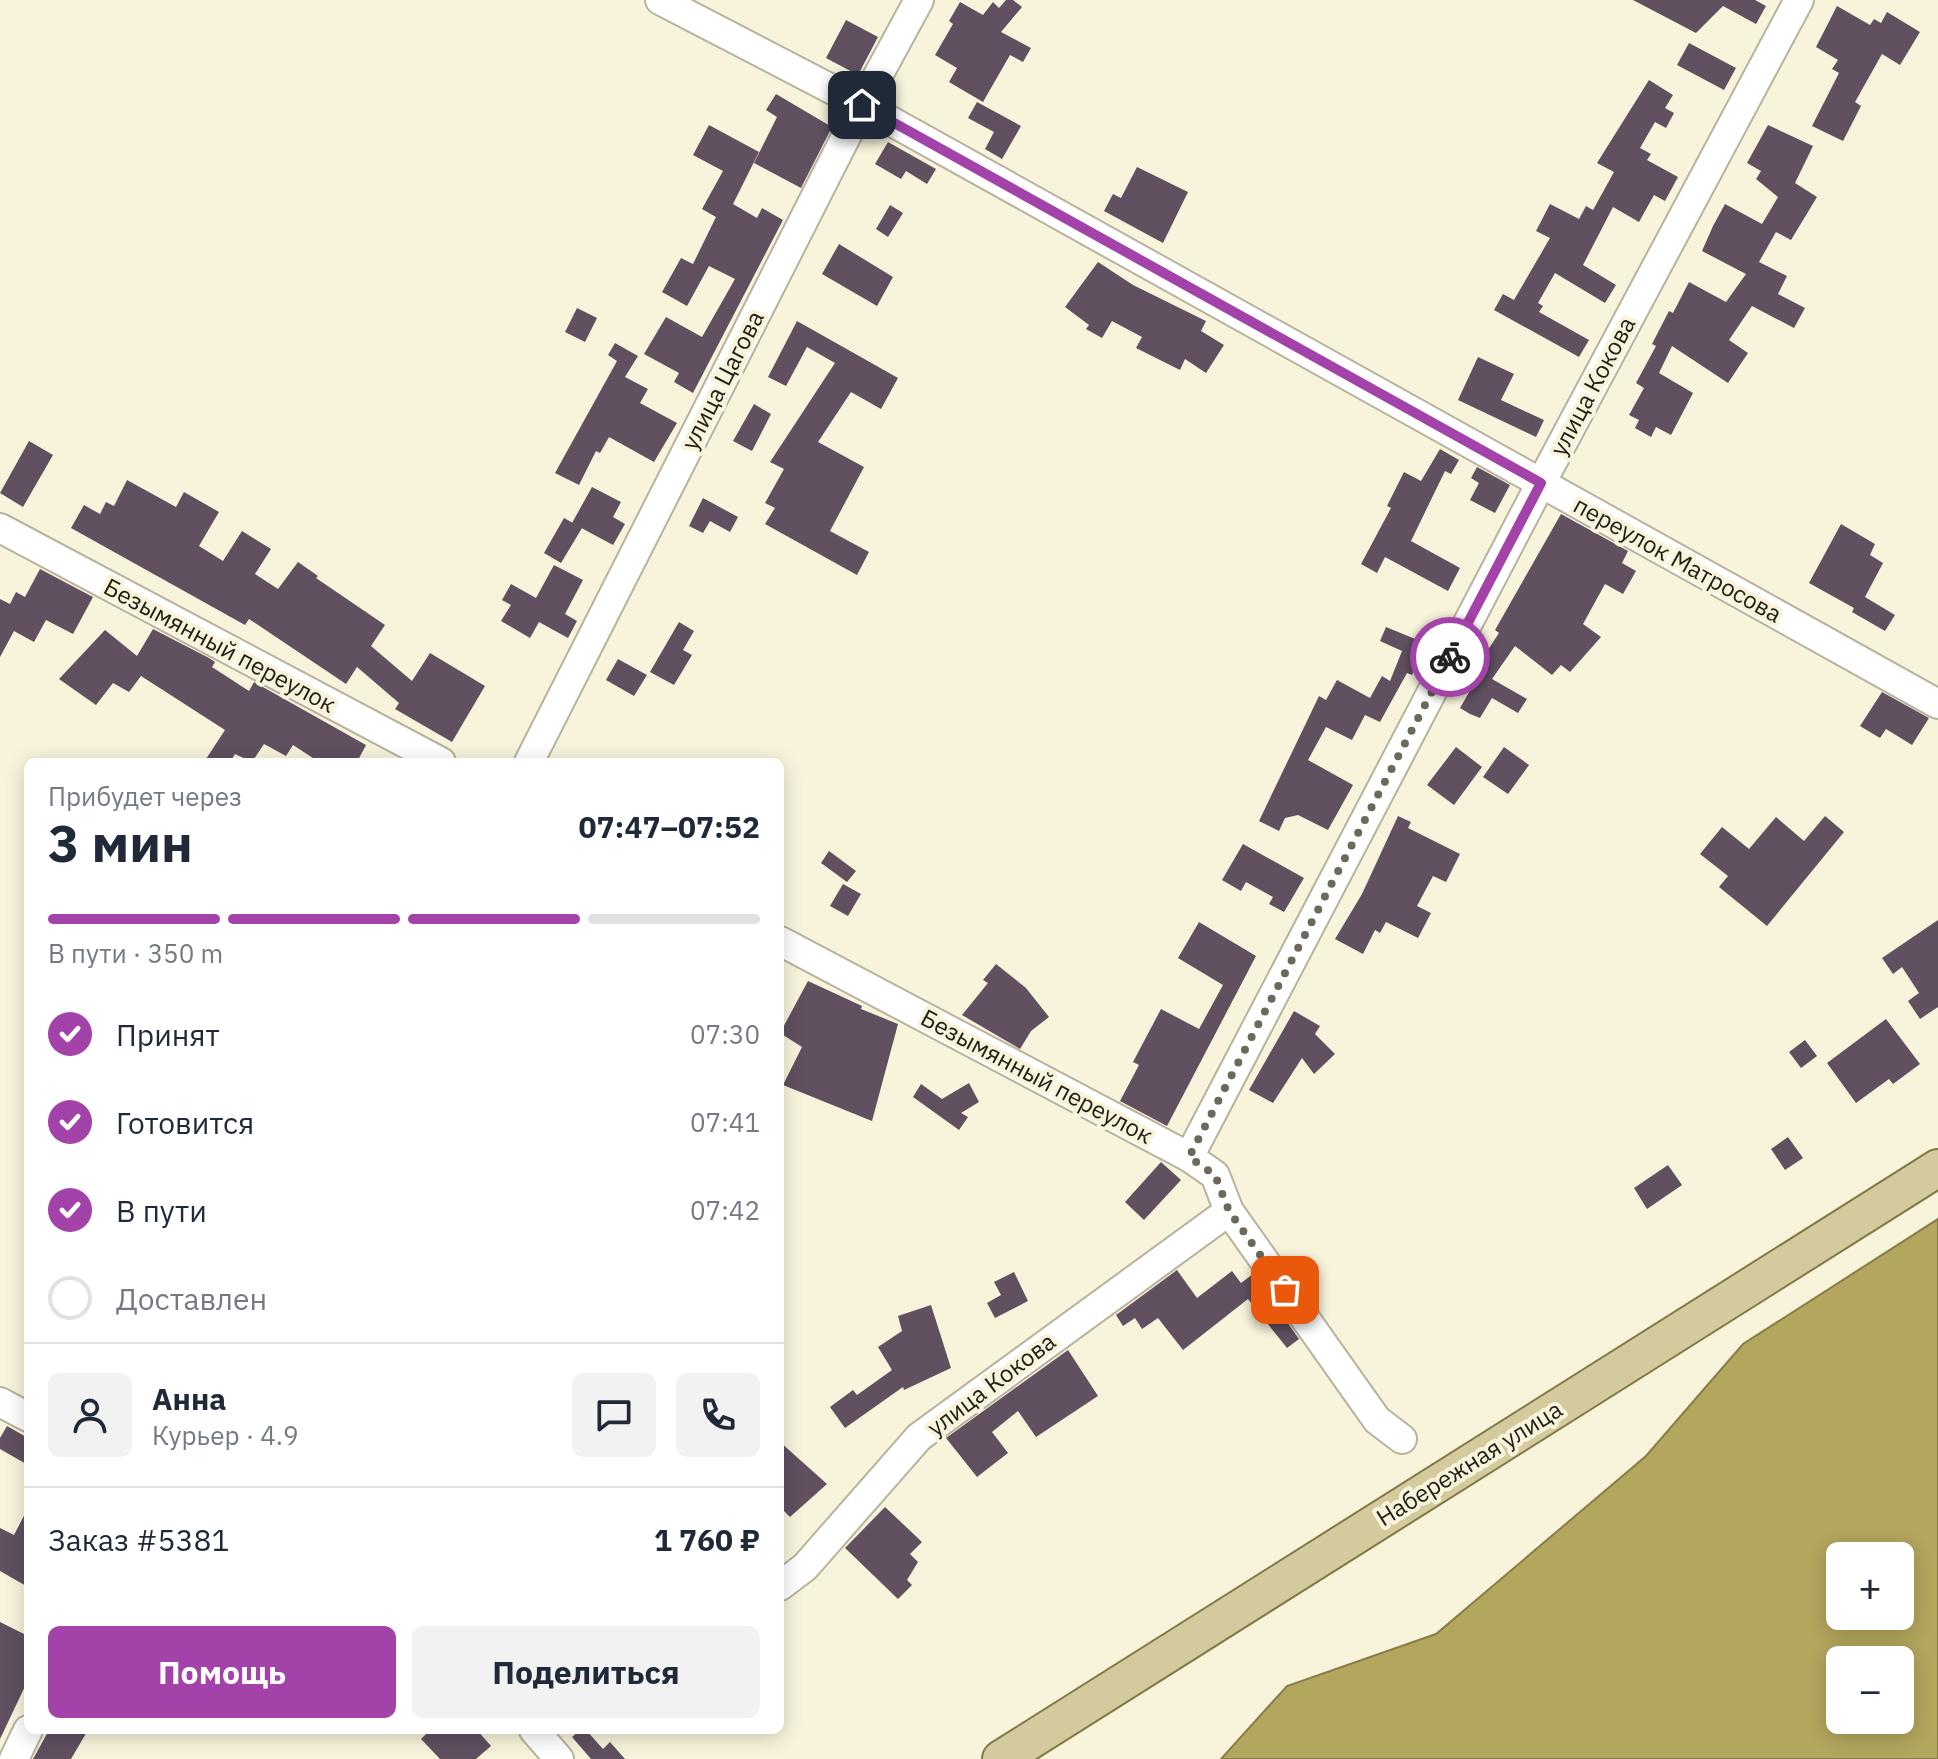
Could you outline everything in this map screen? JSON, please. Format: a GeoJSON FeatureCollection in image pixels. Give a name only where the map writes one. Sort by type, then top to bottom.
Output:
{"type":"FeatureCollection","features":[{"type":"Feature","properties":{"kind":"main road","name":"Набережная улица"},"geometry":{"type":"LineString","coordinates":[[1001,1759],[1938,1168]]}},
{"type":"Feature","properties":{"kind":"street","name":"переулок Матросова"},"geometry":{"type":"LineString","coordinates":[[660,0],[862,105],[1938,704]]}},
{"type":"Feature","properties":{"kind":"street","name":"улица Цагова"},"geometry":{"type":"LineString","coordinates":[[531,758],[862,105],[919,0]]}},
{"type":"Feature","properties":{"kind":"street","name":"улица Кокова"},"geometry":{"type":"LineString","coordinates":[[1189,1157],[1541,483],[1799,0]]}},
{"type":"Feature","properties":{"kind":"street","name":"Безымянный переулок"},"geometry":{"type":"LineString","coordinates":[[0,528],[433,758]]}},
{"type":"Feature","properties":{"kind":"street","name":"Безымянный переулок"},"geometry":{"type":"LineString","coordinates":[[784,943],[1189,1157],[1215,1175],[1229,1211],[1377,1420],[1402,1439]]}},
{"type":"Feature","properties":{"kind":"street","name":"улица Кокова"},"geometry":{"type":"LineString","coordinates":[[784,1583],[805,1567],[919,1437],[1229,1211]]}},
{"type":"Feature","properties":{"kind":"street"},"geometry":{"type":"LineString","coordinates":[[0,1402],[24,1415]]}},
{"type":"Feature","properties":{"kind":"street"},"geometry":{"type":"LineString","coordinates":[[14,1759],[26,1734]]}},
{"type":"Feature","properties":{"kind":"shaded area"},"geometry":{"type":"Polygon","coordinates":[[[1938,1219],[1938,1759],[1221,1759],[1287,1686],[1436,1634],[1646,1456],[1743,1344],[1938,1219]]]}},
{"type":"Feature","properties":{"kind":"building"},"geometry":{"type":"Polygon","coordinates":[[[1006,0],[1013,0],[1022,7],[1001,32],[1031,48],[1023,62],[1010,55],[983,102],[949,82],[957,68],[935,55],[953,24],[949,21],[960,2],[983,15],[993,2],[999,8],[1006,0]]]}},
{"type":"Feature","properties":{"kind":"building"},"geometry":{"type":"Polygon","coordinates":[[[1633,0],[1755,0],[1766,6],[1756,24],[1723,6],[1696,33],[1633,0]]]}},
{"type":"Feature","properties":{"kind":"building"},"geometry":{"type":"Polygon","coordinates":[[[1837,6],[1870,25],[1874,19],[1881,23],[1887,12],[1920,32],[1900,65],[1882,54],[1855,102],[1861,106],[1843,141],[1812,126],[1839,73],[1832,69],[1838,60],[1816,47],[1837,6]]]}},
{"type":"Feature","properties":{"kind":"building"},"geometry":{"type":"Polygon","coordinates":[[[846,20],[878,37],[858,75],[826,58],[846,20]]]}},
{"type":"Feature","properties":{"kind":"building"},"geometry":{"type":"Polygon","coordinates":[[[1689,43],[1736,68],[1724,90],[1677,65],[1689,43]]]}},
{"type":"Feature","properties":{"kind":"building"},"geometry":{"type":"Polygon","coordinates":[[[1649,80],[1673,95],[1665,108],[1674,113],[1666,128],[1655,122],[1640,148],[1651,154],[1647,160],[1678,177],[1665,201],[1654,195],[1639,222],[1613,207],[1583,265],[1616,285],[1605,303],[1555,273],[1538,303],[1543,306],[1539,312],[1589,340],[1579,357],[1494,310],[1503,294],[1514,300],[1550,238],[1536,231],[1550,204],[1579,219],[1586,206],[1593,210],[1614,172],[1597,163],[1649,80]]]}},
{"type":"Feature","properties":{"kind":"building"},"geometry":{"type":"Polygon","coordinates":[[[776,94],[832,127],[801,188],[754,163],[777,117],[766,110],[776,94]]]}},
{"type":"Feature","properties":{"kind":"building"},"geometry":{"type":"Polygon","coordinates":[[[977,102],[1021,126],[1002,159],[985,149],[994,132],[968,118],[977,102]]]}},
{"type":"Feature","properties":{"kind":"building"},"geometry":{"type":"Polygon","coordinates":[[[709,125],[759,152],[733,204],[757,218],[762,208],[783,220],[693,393],[674,382],[679,373],[644,354],[666,317],[702,337],[735,279],[709,266],[687,306],[662,292],[681,258],[693,264],[716,217],[702,209],[723,171],[693,155],[709,125]]]}},
{"type":"Feature","properties":{"kind":"building"},"geometry":{"type":"Polygon","coordinates":[[[1768,125],[1813,146],[1795,183],[1817,197],[1791,240],[1776,232],[1759,262],[1787,276],[1778,294],[1805,308],[1794,328],[1752,306],[1729,340],[1748,353],[1728,383],[1672,346],[1659,373],[1693,393],[1671,435],[1656,427],[1651,437],[1635,428],[1639,420],[1629,415],[1644,388],[1636,383],[1656,346],[1652,344],[1669,311],[1673,313],[1689,282],[1726,302],[1746,274],[1702,251],[1713,226],[1725,204],[1762,224],[1778,197],[1756,179],[1761,171],[1747,163],[1768,125]]]}},
{"type":"Feature","properties":{"kind":"building"},"geometry":{"type":"Polygon","coordinates":[[[888,142],[936,169],[927,184],[906,171],[901,179],[875,164],[888,142]]]}},
{"type":"Feature","properties":{"kind":"building"},"geometry":{"type":"Polygon","coordinates":[[[1137,167],[1188,192],[1163,243],[1104,211],[1113,194],[1121,198],[1137,167]]]}},
{"type":"Feature","properties":{"kind":"building"},"geometry":{"type":"Polygon","coordinates":[[[890,205],[903,213],[888,237],[876,229],[890,205]]]}},
{"type":"Feature","properties":{"kind":"building"},"geometry":{"type":"Polygon","coordinates":[[[839,244],[893,277],[877,306],[822,274],[839,244]]]}},
{"type":"Feature","properties":{"kind":"building"},"geometry":{"type":"Polygon","coordinates":[[[1098,262],[1133,285],[1206,321],[1201,331],[1224,345],[1206,373],[1185,359],[1180,370],[1136,348],[1142,337],[1112,321],[1102,338],[1086,329],[1089,325],[1065,307],[1098,262]]]}},
{"type":"Feature","properties":{"kind":"building"},"geometry":{"type":"Polygon","coordinates":[[[577,308],[597,318],[585,342],[565,332],[577,308]]]}},
{"type":"Feature","properties":{"kind":"building"},"geometry":{"type":"Polygon","coordinates":[[[797,321],[898,378],[881,409],[851,392],[818,442],[864,467],[830,531],[869,552],[857,575],[765,524],[775,508],[765,503],[784,469],[770,462],[835,363],[807,347],[786,386],[768,377],[797,321]]]}},
{"type":"Feature","properties":{"kind":"building"},"geometry":{"type":"Polygon","coordinates":[[[615,343],[638,356],[625,377],[648,389],[640,403],[677,423],[654,462],[609,437],[600,453],[596,451],[579,485],[555,473],[617,361],[608,355],[615,343]]]}},
{"type":"Feature","properties":{"kind":"building"},"geometry":{"type":"Polygon","coordinates":[[[1478,357],[1514,374],[1501,400],[1544,420],[1536,437],[1458,400],[1478,357]]]}},
{"type":"Feature","properties":{"kind":"building"},"geometry":{"type":"Polygon","coordinates":[[[754,404],[771,414],[752,451],[733,441],[754,404]]]}},
{"type":"Feature","properties":{"kind":"building"},"geometry":{"type":"Polygon","coordinates":[[[29,441],[53,455],[23,507],[0,493],[29,441]]]}},
{"type":"Feature","properties":{"kind":"building"},"geometry":{"type":"Polygon","coordinates":[[[1440,449],[1459,460],[1451,474],[1445,471],[1411,541],[1460,568],[1448,591],[1385,557],[1377,573],[1361,564],[1391,508],[1387,506],[1404,472],[1421,481],[1440,449]]]}},
{"type":"Feature","properties":{"kind":"building"},"geometry":{"type":"Polygon","coordinates":[[[1477,467],[1510,485],[1495,513],[1470,500],[1479,483],[1471,478],[1477,467]]]}},
{"type":"Feature","properties":{"kind":"building"},"geometry":{"type":"Polygon","coordinates":[[[127,480],[176,507],[184,492],[219,512],[199,546],[223,561],[242,531],[271,549],[255,574],[278,589],[298,562],[318,576],[316,578],[385,625],[371,646],[412,681],[430,653],[485,686],[452,742],[395,709],[399,703],[357,667],[346,684],[249,619],[245,625],[71,528],[84,505],[100,514],[106,502],[114,506],[127,480]]]}},
{"type":"Feature","properties":{"kind":"building"},"geometry":{"type":"Polygon","coordinates":[[[592,487],[621,502],[613,517],[625,524],[613,545],[572,523],[592,487]]]}},
{"type":"Feature","properties":{"kind":"building"},"geometry":{"type":"Polygon","coordinates":[[[703,498],[738,517],[730,532],[710,521],[703,533],[689,526],[703,498]]]}},
{"type":"Feature","properties":{"kind":"building"},"geometry":{"type":"Polygon","coordinates":[[[1561,514],[1628,551],[1622,563],[1636,571],[1623,594],[1605,584],[1583,624],[1601,637],[1570,672],[1561,665],[1552,675],[1515,646],[1492,679],[1527,699],[1518,713],[1492,698],[1480,718],[1470,714],[1460,708],[1483,668],[1478,665],[1499,633],[1495,630],[1561,514]]]}},
{"type":"Feature","properties":{"kind":"building"},"geometry":{"type":"Polygon","coordinates":[[[564,518],[582,528],[561,563],[544,553],[564,518]]]}},
{"type":"Feature","properties":{"kind":"building"},"geometry":{"type":"Polygon","coordinates":[[[1841,524],[1875,544],[1870,555],[1883,563],[1865,597],[1895,615],[1885,631],[1852,612],[1854,608],[1809,583],[1841,524]]]}},
{"type":"Feature","properties":{"kind":"building"},"geometry":{"type":"Polygon","coordinates":[[[554,565],[583,580],[565,614],[577,621],[568,638],[539,622],[530,638],[501,621],[511,605],[502,600],[511,584],[536,598],[554,565]]]}},
{"type":"Feature","properties":{"kind":"building"},"geometry":{"type":"Polygon","coordinates":[[[40,569],[93,597],[73,634],[46,620],[34,642],[14,631],[0,657],[0,599],[10,604],[16,592],[25,597],[40,569]]]}},
{"type":"Feature","properties":{"kind":"building"},"geometry":{"type":"Polygon","coordinates":[[[679,622],[694,631],[683,650],[692,655],[674,685],[650,672],[679,622]]]}},
{"type":"Feature","properties":{"kind":"building"},"geometry":{"type":"Polygon","coordinates":[[[1386,627],[1425,643],[1412,675],[1407,673],[1380,722],[1365,715],[1352,740],[1326,727],[1308,760],[1353,785],[1328,830],[1298,815],[1285,818],[1279,831],[1259,821],[1319,696],[1326,700],[1337,680],[1370,698],[1382,676],[1390,681],[1402,651],[1380,641],[1386,627]]]}},
{"type":"Feature","properties":{"kind":"building"},"geometry":{"type":"Polygon","coordinates":[[[153,629],[209,658],[215,662],[212,667],[249,691],[254,682],[366,745],[359,758],[313,758],[293,745],[286,756],[264,744],[255,758],[235,754],[232,758],[207,758],[225,730],[141,676],[129,692],[113,683],[96,705],[59,679],[105,630],[137,656],[153,629]]]}},
{"type":"Feature","properties":{"kind":"building"},"geometry":{"type":"Polygon","coordinates":[[[618,659],[647,675],[634,696],[606,680],[618,659]]]}},
{"type":"Feature","properties":{"kind":"building"},"geometry":{"type":"Polygon","coordinates":[[[1882,692],[1929,718],[1912,745],[1886,729],[1880,738],[1860,726],[1882,692]]]}},
{"type":"Feature","properties":{"kind":"building"},"geometry":{"type":"Polygon","coordinates":[[[1456,747],[1482,767],[1454,805],[1427,785],[1456,747]]]}},
{"type":"Feature","properties":{"kind":"building"},"geometry":{"type":"Polygon","coordinates":[[[1504,747],[1529,765],[1508,794],[1483,777],[1504,747]]]}},
{"type":"Feature","properties":{"kind":"building"},"geometry":{"type":"Polygon","coordinates":[[[1398,816],[1411,822],[1408,828],[1460,854],[1446,882],[1433,876],[1417,906],[1431,913],[1418,938],[1386,922],[1380,933],[1375,930],[1363,954],[1335,939],[1362,894],[1398,816]]]}},
{"type":"Feature","properties":{"kind":"building"},"geometry":{"type":"Polygon","coordinates":[[[1825,816],[1844,832],[1767,926],[1719,887],[1728,876],[1700,854],[1722,827],[1749,849],[1776,817],[1804,841],[1825,816]]]}},
{"type":"Feature","properties":{"kind":"building"},"geometry":{"type":"Polygon","coordinates":[[[1243,844],[1304,878],[1284,912],[1269,904],[1273,897],[1246,882],[1241,891],[1222,880],[1243,844]]]}},
{"type":"Feature","properties":{"kind":"building"},"geometry":{"type":"Polygon","coordinates":[[[829,851],[856,871],[847,882],[821,863],[829,851]]]}},
{"type":"Feature","properties":{"kind":"building"},"geometry":{"type":"Polygon","coordinates":[[[843,884],[861,894],[848,916],[830,906],[843,884]]]}},
{"type":"Feature","properties":{"kind":"building"},"geometry":{"type":"Polygon","coordinates":[[[1938,920],[1938,1007],[1920,1019],[1908,1001],[1919,993],[1902,967],[1893,974],[1882,958],[1938,920]]]}},
{"type":"Feature","properties":{"kind":"building"},"geometry":{"type":"Polygon","coordinates":[[[1199,922],[1256,956],[1167,1126],[1120,1101],[1139,1065],[1133,1062],[1161,1009],[1199,1029],[1223,985],[1178,958],[1199,922]]]}},
{"type":"Feature","properties":{"kind":"building"},"geometry":{"type":"Polygon","coordinates":[[[996,964],[1026,988],[1049,1017],[1031,1031],[1020,1049],[962,1015],[988,983],[983,980],[996,964]]]}},
{"type":"Feature","properties":{"kind":"building"},"geometry":{"type":"Polygon","coordinates":[[[808,981],[862,1006],[861,1009],[898,1024],[872,1121],[784,1085],[802,1047],[784,1036],[784,1026],[808,981]]]}},
{"type":"Feature","properties":{"kind":"building"},"geometry":{"type":"Polygon","coordinates":[[[1294,1011],[1320,1026],[1315,1034],[1335,1054],[1314,1074],[1302,1058],[1273,1103],[1249,1090],[1294,1011]]]}},
{"type":"Feature","properties":{"kind":"building"},"geometry":{"type":"Polygon","coordinates":[[[1886,1019],[1920,1064],[1893,1084],[1889,1079],[1856,1103],[1827,1063],[1886,1019]]]}},
{"type":"Feature","properties":{"kind":"building"},"geometry":{"type":"Polygon","coordinates":[[[1805,1040],[1817,1056],[1801,1068],[1789,1052],[1805,1040]]]}},
{"type":"Feature","properties":{"kind":"building"},"geometry":{"type":"Polygon","coordinates":[[[969,1083],[979,1102],[961,1113],[968,1117],[959,1130],[913,1097],[921,1084],[942,1099],[969,1083]]]}},
{"type":"Feature","properties":{"kind":"building"},"geometry":{"type":"Polygon","coordinates":[[[1788,1137],[1803,1158],[1785,1170],[1771,1149],[1788,1137]]]}},
{"type":"Feature","properties":{"kind":"building"},"geometry":{"type":"Polygon","coordinates":[[[1161,1162],[1181,1180],[1144,1220],[1125,1202],[1161,1162]]]}},
{"type":"Feature","properties":{"kind":"building"},"geometry":{"type":"Polygon","coordinates":[[[1668,1165],[1682,1185],[1647,1209],[1634,1188],[1668,1165]]]}},
{"type":"Feature","properties":{"kind":"building"},"geometry":{"type":"Polygon","coordinates":[[[1177,1270],[1197,1298],[1232,1271],[1241,1283],[1253,1274],[1299,1339],[1287,1348],[1248,1299],[1183,1350],[1158,1318],[1142,1329],[1135,1318],[1123,1326],[1116,1315],[1177,1270]]]}},
{"type":"Feature","properties":{"kind":"building"},"geometry":{"type":"Polygon","coordinates":[[[1014,1272],[1028,1301],[995,1318],[987,1303],[1001,1295],[994,1282],[1014,1272]]]}},
{"type":"Feature","properties":{"kind":"building"},"geometry":{"type":"Polygon","coordinates":[[[931,1305],[951,1368],[904,1390],[903,1387],[845,1428],[830,1407],[853,1390],[857,1395],[892,1370],[878,1347],[902,1331],[898,1316],[931,1305]]]}},
{"type":"Feature","properties":{"kind":"building"},"geometry":{"type":"Polygon","coordinates":[[[1068,1350],[1098,1396],[1036,1437],[1018,1411],[992,1432],[1008,1453],[977,1477],[946,1438],[1068,1350]]]}},
{"type":"Feature","properties":{"kind":"building"},"geometry":{"type":"Polygon","coordinates":[[[7,1426],[24,1436],[24,1463],[0,1449],[0,1438],[7,1426]]]}},
{"type":"Feature","properties":{"kind":"building"},"geometry":{"type":"Polygon","coordinates":[[[784,1446],[827,1484],[790,1517],[784,1511],[784,1446]]]}},
{"type":"Feature","properties":{"kind":"building"},"geometry":{"type":"Polygon","coordinates":[[[885,1507],[922,1542],[910,1554],[918,1562],[907,1580],[912,1585],[898,1599],[845,1548],[885,1507]]]}},
{"type":"Feature","properties":{"kind":"building"},"geometry":{"type":"Polygon","coordinates":[[[24,1516],[24,1585],[0,1571],[0,1528],[14,1535],[24,1516]]]}},
{"type":"Feature","properties":{"kind":"building"},"geometry":{"type":"Polygon","coordinates":[[[0,1622],[24,1634],[24,1688],[0,1739],[0,1622]]]}},
{"type":"Feature","properties":{"kind":"building"},"geometry":{"type":"Polygon","coordinates":[[[47,1734],[86,1734],[71,1759],[33,1759],[47,1734]]]}},
{"type":"Feature","properties":{"kind":"building"},"geometry":{"type":"Polygon","coordinates":[[[426,1734],[480,1734],[491,1746],[476,1759],[440,1759],[421,1739],[426,1734]]]}},
{"type":"Feature","properties":{"kind":"building"},"geometry":{"type":"Polygon","coordinates":[[[590,1734],[603,1749],[610,1742],[625,1759],[591,1759],[572,1737],[590,1734]]]}},
{"type":"Feature","properties":{"kind":"way so far"},"geometry":{"type":"LineString","coordinates":[[1285,1290],[1229,1211],[1215,1175],[1189,1157],[1450,657]]}},
{"type":"Feature","properties":{"kind":"route"},"geometry":{"type":"LineString","coordinates":[[862,105],[1541,483],[1450,657]]}}]}
